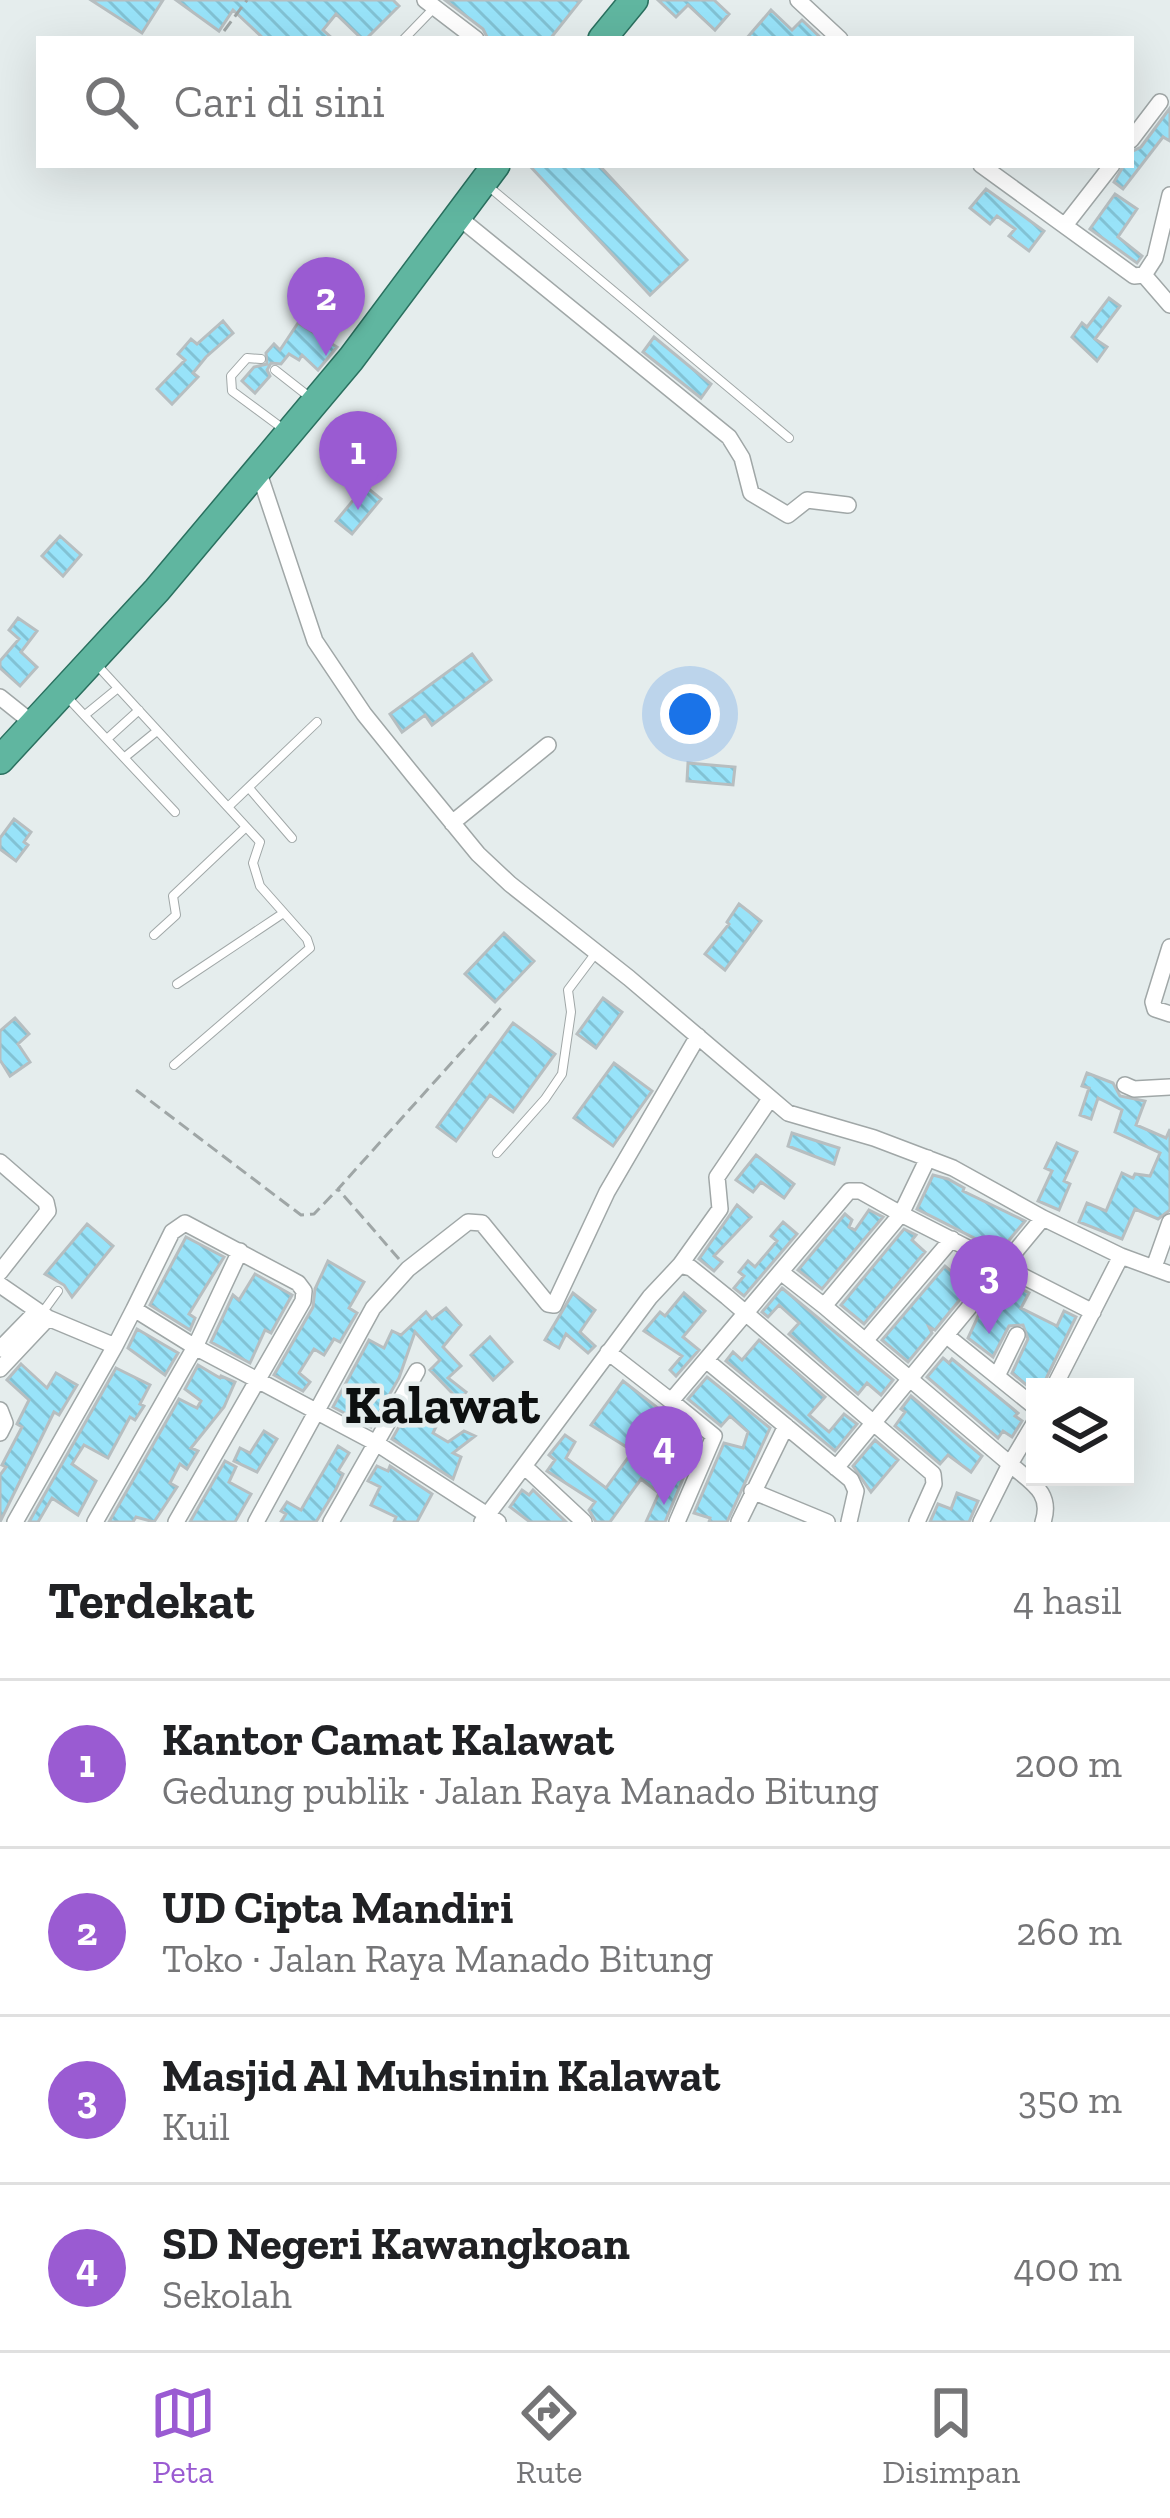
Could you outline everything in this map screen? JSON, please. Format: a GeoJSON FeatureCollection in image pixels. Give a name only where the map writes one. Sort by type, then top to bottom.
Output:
{"type":"FeatureCollection","features":[{"type":"Feature","properties":{"kind":"highway"},"geometry":{"type":"LineString","coordinates":[[604,36],[634,0]]}},
{"type":"Feature","properties":{"kind":"highway"},"geometry":{"type":"LineString","coordinates":[[0,760],[157,590],[289,433],[489,173]]}},
{"type":"Feature","properties":{"kind":"street"},"geometry":{"type":"LineString","coordinates":[[798,0],[837,36]]}},
{"type":"Feature","properties":{"kind":"street"},"geometry":{"type":"LineString","coordinates":[[429,4],[472,36]]}},
{"type":"Feature","properties":{"kind":"street"},"geometry":{"type":"LineString","coordinates":[[1134,136],[1160,102]]}},
{"type":"Feature","properties":{"kind":"street"},"geometry":{"type":"LineString","coordinates":[[992,168],[1127,272],[1144,275],[1170,305]]}},
{"type":"Feature","properties":{"kind":"street"},"geometry":{"type":"LineString","coordinates":[[1066,224],[1110,168]]}},
{"type":"Feature","properties":{"kind":"street"},"geometry":{"type":"LineString","coordinates":[[1144,275],[1155,258],[1170,195]]}},
{"type":"Feature","properties":{"kind":"street"},"geometry":{"type":"LineString","coordinates":[[457,216],[729,437],[742,458],[751,493],[788,514],[807,500],[848,505]]}},
{"type":"Feature","properties":{"kind":"street"},"geometry":{"type":"LineString","coordinates":[[258,470],[315,640],[364,714],[452,823],[510,884],[770,1099],[811,1123],[928,1157],[1120,1256],[1162,1271],[1170,1222]]}},
{"type":"Feature","properties":{"kind":"street"},"geometry":{"type":"LineString","coordinates":[[0,697],[35,725]]}},
{"type":"Feature","properties":{"kind":"street"},"geometry":{"type":"LineString","coordinates":[[452,823],[548,745]]}},
{"type":"Feature","properties":{"kind":"street"},"geometry":{"type":"LineString","coordinates":[[1170,947],[1153,1006],[1170,1014]]}},
{"type":"Feature","properties":{"kind":"street"},"geometry":{"type":"LineString","coordinates":[[256,1522],[374,1308],[409,1269],[468,1222],[476,1221],[488,1230],[548,1304],[554,1305],[608,1192],[698,1036]]}},
{"type":"Feature","properties":{"kind":"street"},"geometry":{"type":"LineString","coordinates":[[1125,1085],[1170,1087]]}},
{"type":"Feature","properties":{"kind":"street"},"geometry":{"type":"LineString","coordinates":[[134,1309],[376,1444],[489,1519],[608,1352],[720,1209],[717,1177],[770,1099]]}},
{"type":"Feature","properties":{"kind":"street"},"geometry":{"type":"LineString","coordinates":[[824,1306],[902,1214],[928,1157]]}},
{"type":"Feature","properties":{"kind":"street"},"geometry":{"type":"LineString","coordinates":[[0,1162],[46,1202],[48,1211],[0,1272]]}},
{"type":"Feature","properties":{"kind":"street"},"geometry":{"type":"LineString","coordinates":[[671,1401],[849,1191],[860,1191],[1093,1312]]}},
{"type":"Feature","properties":{"kind":"street"},"geometry":{"type":"LineString","coordinates":[[836,1468],[1043,1218]]}},
{"type":"Feature","properties":{"kind":"street"},"geometry":{"type":"LineString","coordinates":[[15,1522],[178,1226],[191,1225],[298,1283],[304,1291],[303,1301],[176,1522]]}},
{"type":"Feature","properties":{"kind":"street"},"geometry":{"type":"LineString","coordinates":[[865,1341],[952,1239]]}},
{"type":"Feature","properties":{"kind":"street"},"geometry":{"type":"LineString","coordinates":[[95,1522],[195,1347],[240,1251]]}},
{"type":"Feature","properties":{"kind":"street"},"geometry":{"type":"LineString","coordinates":[[1059,1378],[1120,1256]]}},
{"type":"Feature","properties":{"kind":"street"},"geometry":{"type":"LineString","coordinates":[[680,1265],[691,1268],[748,1315],[933,1474],[934,1484],[917,1522]]}},
{"type":"Feature","properties":{"kind":"street"},"geometry":{"type":"LineString","coordinates":[[782,1273],[1042,1491],[1047,1501],[1043,1522]]}},
{"type":"Feature","properties":{"kind":"street"},"geometry":{"type":"LineString","coordinates":[[0,1286],[42,1314],[115,1346]]}},
{"type":"Feature","properties":{"kind":"street"},"geometry":{"type":"LineString","coordinates":[[4,1355],[42,1314]]}},
{"type":"Feature","properties":{"kind":"street"},"geometry":{"type":"LineString","coordinates":[[997,1376],[1017,1335]]}},
{"type":"Feature","properties":{"kind":"street"},"geometry":{"type":"LineString","coordinates":[[946,1336],[1026,1400]]}},
{"type":"Feature","properties":{"kind":"street"},"geometry":{"type":"LineString","coordinates":[[608,1352],[714,1436],[676,1522]]}},
{"type":"Feature","properties":{"kind":"street"},"geometry":{"type":"LineString","coordinates":[[707,1360],[855,1484],[849,1522]]}},
{"type":"Feature","properties":{"kind":"street"},"geometry":{"type":"LineString","coordinates":[[331,1522],[417,1371]]}},
{"type":"Feature","properties":{"kind":"street"},"geometry":{"type":"LineString","coordinates":[[0,1410],[5,1423],[0,1433]]}},
{"type":"Feature","properties":{"kind":"street"},"geometry":{"type":"LineString","coordinates":[[740,1522],[786,1426]]}},
{"type":"Feature","properties":{"kind":"street"},"geometry":{"type":"LineString","coordinates":[[981,1522],[1026,1437]]}},
{"type":"Feature","properties":{"kind":"street"},"geometry":{"type":"LineString","coordinates":[[524,1466],[584,1522]]}},
{"type":"Feature","properties":{"kind":"street"},"geometry":{"type":"LineString","coordinates":[[752,1491],[827,1522]]}},
{"type":"Feature","properties":{"kind":"lane"},"geometry":{"type":"LineString","coordinates":[[406,36],[429,4]]}},
{"type":"Feature","properties":{"kind":"lane"},"geometry":{"type":"LineString","coordinates":[[489,173],[789,438]]}},
{"type":"Feature","properties":{"kind":"lane"},"geometry":{"type":"LineString","coordinates":[[261,359],[247,358],[231,376],[232,391],[289,433]]}},
{"type":"Feature","properties":{"kind":"lane"},"geometry":{"type":"LineString","coordinates":[[275,370],[315,401]]}},
{"type":"Feature","properties":{"kind":"lane"},"geometry":{"type":"LineString","coordinates":[[92,659],[260,842],[253,863],[255,875],[307,940],[308,951],[174,1065]]}},
{"type":"Feature","properties":{"kind":"lane"},"geometry":{"type":"LineString","coordinates":[[85,716],[118,688]]}},
{"type":"Feature","properties":{"kind":"lane"},"geometry":{"type":"LineString","coordinates":[[63,693],[175,812]]}},
{"type":"Feature","properties":{"kind":"lane"},"geometry":{"type":"LineString","coordinates":[[107,739],[139,710]]}},
{"type":"Feature","properties":{"kind":"lane"},"geometry":{"type":"LineString","coordinates":[[227,807],[316,722]]}},
{"type":"Feature","properties":{"kind":"lane"},"geometry":{"type":"LineString","coordinates":[[125,757],[157,730]]}},
{"type":"Feature","properties":{"kind":"lane"},"geometry":{"type":"LineString","coordinates":[[249,788],[292,838]]}},
{"type":"Feature","properties":{"kind":"lane"},"geometry":{"type":"LineString","coordinates":[[154,935],[176,915],[173,896],[246,827]]}},
{"type":"Feature","properties":{"kind":"lane"},"geometry":{"type":"LineString","coordinates":[[177,984],[283,914]]}},
{"type":"Feature","properties":{"kind":"lane"},"geometry":{"type":"LineString","coordinates":[[497,1153],[562,1074],[571,1012],[568,990],[596,953]]}},
{"type":"Feature","properties":{"kind":"lane"},"geometry":{"type":"LineString","coordinates":[[42,1314],[58,1291]]}},
{"type":"Feature","properties":{"kind":"path"},"geometry":{"type":"LineString","coordinates":[[224,31],[248,0]]}},
{"type":"Feature","properties":{"kind":"path"},"geometry":{"type":"LineString","coordinates":[[136,1090],[301,1215],[314,1214],[501,1008]]}},
{"type":"Feature","properties":{"kind":"path"},"geometry":{"type":"LineString","coordinates":[[338,1189],[409,1269]]}},
{"type":"Feature","properties":{"kind":"building"},"geometry":{"type":"Polygon","coordinates":[[[91,0],[163,0],[142,33],[91,0]]]}},
{"type":"Feature","properties":{"kind":"building"},"geometry":{"type":"Polygon","coordinates":[[[176,0],[393,0],[399,6],[369,36],[359,36],[336,14],[323,30],[330,36],[261,36],[233,10],[219,31],[176,0]]]}},
{"type":"Feature","properties":{"kind":"building"},"geometry":{"type":"Polygon","coordinates":[[[445,0],[581,0],[552,36],[486,36],[445,0]]]}},
{"type":"Feature","properties":{"kind":"building"},"geometry":{"type":"Polygon","coordinates":[[[658,0],[714,0],[729,14],[715,30],[688,5],[676,17],[658,0]]]}},
{"type":"Feature","properties":{"kind":"building"},"geometry":{"type":"Polygon","coordinates":[[[771,10],[792,30],[802,20],[819,36],[749,36],[771,10]]]}},
{"type":"Feature","properties":{"kind":"building"},"geometry":{"type":"Polygon","coordinates":[[[1170,108],[1170,141],[1163,137],[1123,189],[1114,182],[1122,168],[1134,168],[1134,150],[1170,108]]]}},
{"type":"Feature","properties":{"kind":"building"},"geometry":{"type":"Polygon","coordinates":[[[532,168],[602,168],[687,260],[650,295],[532,168]]]}},
{"type":"Feature","properties":{"kind":"building"},"geometry":{"type":"Polygon","coordinates":[[[986,189],[1044,231],[1029,251],[1009,236],[1015,229],[997,216],[990,224],[970,208],[986,189]]]}},
{"type":"Feature","properties":{"kind":"building"},"geometry":{"type":"Polygon","coordinates":[[[1115,194],[1137,209],[1118,237],[1142,256],[1137,263],[1090,229],[1115,194]]]}},
{"type":"Feature","properties":{"kind":"building"},"geometry":{"type":"Polygon","coordinates":[[[1109,298],[1120,306],[1095,339],[1107,347],[1097,361],[1072,337],[1082,323],[1087,327],[1109,298]]]}},
{"type":"Feature","properties":{"kind":"building"},"geometry":{"type":"Polygon","coordinates":[[[223,321],[233,333],[206,357],[193,373],[198,377],[172,404],[157,389],[185,360],[178,354],[191,339],[197,344],[223,321]]]}},
{"type":"Feature","properties":{"kind":"building"},"geometry":{"type":"Polygon","coordinates":[[[298,323],[337,347],[318,370],[302,355],[299,360],[289,354],[281,364],[271,363],[270,376],[255,393],[242,381],[254,367],[267,364],[266,353],[274,344],[280,350],[298,323]]]}},
{"type":"Feature","properties":{"kind":"building"},"geometry":{"type":"Polygon","coordinates":[[[654,337],[711,384],[701,398],[643,352],[654,337]]]}},
{"type":"Feature","properties":{"kind":"building"},"geometry":{"type":"Polygon","coordinates":[[[365,486],[381,499],[352,534],[336,521],[365,486]]]}},
{"type":"Feature","properties":{"kind":"building"},"geometry":{"type":"Polygon","coordinates":[[[60,536],[81,555],[63,576],[42,556],[60,536]]]}},
{"type":"Feature","properties":{"kind":"building"},"geometry":{"type":"Polygon","coordinates":[[[18,618],[37,631],[21,652],[37,667],[20,686],[0,668],[0,661],[19,639],[9,630],[18,618]]]}},
{"type":"Feature","properties":{"kind":"building"},"geometry":{"type":"Polygon","coordinates":[[[472,654],[491,680],[432,725],[425,715],[402,732],[390,714],[472,654]]]}},
{"type":"Feature","properties":{"kind":"building"},"geometry":{"type":"Polygon","coordinates":[[[688,763],[735,767],[733,785],[687,781],[688,763]]]}},
{"type":"Feature","properties":{"kind":"building"},"geometry":{"type":"Polygon","coordinates":[[[14,819],[31,832],[16,861],[0,849],[0,838],[14,819]]]}},
{"type":"Feature","properties":{"kind":"building"},"geometry":{"type":"Polygon","coordinates":[[[739,904],[761,921],[725,970],[705,954],[739,904]]]}},
{"type":"Feature","properties":{"kind":"building"},"geometry":{"type":"Polygon","coordinates":[[[504,933],[534,961],[495,1002],[465,974],[504,933]]]}},
{"type":"Feature","properties":{"kind":"building"},"geometry":{"type":"Polygon","coordinates":[[[603,998],[622,1012],[596,1048],[577,1034],[603,998]]]}},
{"type":"Feature","properties":{"kind":"building"},"geometry":{"type":"Polygon","coordinates":[[[15,1018],[29,1034],[18,1044],[30,1062],[10,1076],[0,1060],[0,1031],[15,1018]]]}},
{"type":"Feature","properties":{"kind":"building"},"geometry":{"type":"Polygon","coordinates":[[[513,1023],[555,1054],[513,1112],[490,1095],[456,1141],[437,1127],[513,1023]]]}},
{"type":"Feature","properties":{"kind":"building"},"geometry":{"type":"Polygon","coordinates":[[[614,1063],[652,1091],[613,1146],[574,1118],[614,1063]]]}},
{"type":"Feature","properties":{"kind":"building"},"geometry":{"type":"Polygon","coordinates":[[[1087,1073],[1113,1083],[1120,1096],[1145,1101],[1136,1125],[1166,1138],[1170,1129],[1170,1210],[1158,1219],[1135,1209],[1122,1239],[1079,1222],[1087,1203],[1106,1211],[1122,1173],[1133,1178],[1135,1174],[1150,1176],[1160,1153],[1115,1132],[1122,1110],[1098,1098],[1091,1119],[1080,1115],[1089,1088],[1082,1086],[1087,1073]]]}},
{"type":"Feature","properties":{"kind":"building"},"geometry":{"type":"Polygon","coordinates":[[[792,1133],[839,1148],[834,1164],[788,1146],[792,1133]]]}},
{"type":"Feature","properties":{"kind":"building"},"geometry":{"type":"Polygon","coordinates":[[[1057,1143],[1077,1152],[1064,1181],[1070,1184],[1059,1210],[1038,1201],[1052,1171],[1045,1168],[1057,1143]]]}},
{"type":"Feature","properties":{"kind":"building"},"geometry":{"type":"Polygon","coordinates":[[[756,1155],[794,1184],[784,1198],[761,1182],[753,1192],[736,1180],[756,1155]]]}},
{"type":"Feature","properties":{"kind":"building"},"geometry":{"type":"Polygon","coordinates":[[[933,1175],[1025,1221],[1000,1251],[917,1209],[933,1175]]]}},
{"type":"Feature","properties":{"kind":"building"},"geometry":{"type":"Polygon","coordinates":[[[737,1205],[751,1217],[714,1256],[722,1262],[714,1271],[699,1259],[737,1205]]]}},
{"type":"Feature","properties":{"kind":"building"},"geometry":{"type":"Polygon","coordinates":[[[869,1210],[883,1217],[822,1289],[798,1270],[845,1214],[855,1230],[869,1210]]]}},
{"type":"Feature","properties":{"kind":"building"},"geometry":{"type":"Polygon","coordinates":[[[783,1222],[797,1234],[744,1296],[734,1288],[744,1276],[739,1272],[748,1261],[755,1267],[777,1241],[771,1236],[783,1222]]]}},
{"type":"Feature","properties":{"kind":"building"},"geometry":{"type":"Polygon","coordinates":[[[87,1224],[113,1246],[72,1297],[64,1285],[45,1274],[87,1224]]]}},
{"type":"Feature","properties":{"kind":"building"},"geometry":{"type":"Polygon","coordinates":[[[904,1229],[916,1235],[912,1240],[925,1252],[864,1324],[841,1305],[904,1229]]]}},
{"type":"Feature","properties":{"kind":"building"},"geometry":{"type":"Polygon","coordinates":[[[186,1237],[224,1257],[189,1314],[195,1318],[190,1330],[150,1305],[186,1237]]]}},
{"type":"Feature","properties":{"kind":"building"},"geometry":{"type":"Polygon","coordinates":[[[328,1261],[364,1282],[349,1308],[357,1313],[340,1342],[334,1339],[324,1355],[314,1349],[299,1373],[310,1382],[303,1391],[274,1375],[313,1307],[315,1289],[328,1261]]]}},
{"type":"Feature","properties":{"kind":"building"},"geometry":{"type":"Polygon","coordinates":[[[969,1262],[984,1270],[935,1330],[929,1327],[932,1333],[908,1362],[882,1340],[945,1266],[958,1277],[969,1262]]]}},
{"type":"Feature","properties":{"kind":"building"},"geometry":{"type":"Polygon","coordinates":[[[255,1274],[292,1295],[271,1333],[265,1330],[250,1363],[211,1342],[233,1295],[239,1300],[255,1274]]]}},
{"type":"Feature","properties":{"kind":"building"},"geometry":{"type":"Polygon","coordinates":[[[1006,1281],[1029,1293],[1021,1308],[1057,1326],[1064,1311],[1076,1317],[1046,1378],[1026,1378],[1026,1385],[1012,1373],[1028,1339],[1023,1325],[1009,1326],[993,1357],[968,1338],[979,1314],[1006,1281]]]}},
{"type":"Feature","properties":{"kind":"building"},"geometry":{"type":"Polygon","coordinates":[[[782,1288],[893,1380],[881,1395],[867,1383],[858,1394],[789,1334],[799,1323],[779,1305],[768,1317],[762,1312],[782,1288]]]}},
{"type":"Feature","properties":{"kind":"building"},"geometry":{"type":"Polygon","coordinates":[[[573,1293],[595,1310],[580,1332],[595,1346],[588,1353],[566,1334],[559,1348],[545,1340],[573,1293]]]}},
{"type":"Feature","properties":{"kind":"building"},"geometry":{"type":"Polygon","coordinates":[[[684,1293],[705,1311],[683,1337],[699,1350],[676,1376],[670,1370],[682,1356],[644,1331],[684,1293]]]}},
{"type":"Feature","properties":{"kind":"building"},"geometry":{"type":"Polygon","coordinates":[[[446,1308],[461,1325],[443,1347],[461,1366],[448,1378],[466,1392],[455,1407],[448,1400],[453,1394],[430,1370],[440,1360],[415,1332],[399,1378],[371,1427],[333,1407],[369,1340],[384,1348],[392,1331],[401,1335],[426,1312],[432,1319],[446,1308]]]}},
{"type":"Feature","properties":{"kind":"building"},"geometry":{"type":"Polygon","coordinates":[[[137,1329],[178,1353],[165,1375],[128,1348],[137,1329]]]}},
{"type":"Feature","properties":{"kind":"building"},"geometry":{"type":"Polygon","coordinates":[[[490,1337],[512,1362],[493,1380],[471,1355],[490,1337]]]}},
{"type":"Feature","properties":{"kind":"building"},"geometry":{"type":"Polygon","coordinates":[[[759,1340],[825,1397],[809,1415],[829,1432],[844,1414],[857,1424],[835,1451],[726,1361],[733,1352],[742,1360],[759,1340]]]}},
{"type":"Feature","properties":{"kind":"building"},"geometry":{"type":"Polygon","coordinates":[[[943,1358],[949,1363],[952,1359],[1018,1413],[1015,1416],[1022,1421],[1012,1437],[1003,1431],[998,1438],[927,1377],[943,1358]]]}},
{"type":"Feature","properties":{"kind":"building"},"geometry":{"type":"Polygon","coordinates":[[[21,1364],[47,1388],[56,1373],[77,1385],[59,1415],[54,1412],[0,1522],[0,1475],[6,1467],[2,1465],[22,1427],[17,1424],[29,1400],[7,1380],[21,1364]]]}},
{"type":"Feature","properties":{"kind":"building"},"geometry":{"type":"Polygon","coordinates":[[[198,1365],[235,1382],[224,1407],[191,1448],[198,1451],[187,1469],[180,1464],[170,1483],[177,1487],[154,1522],[136,1517],[133,1522],[109,1522],[179,1399],[197,1408],[201,1401],[185,1389],[198,1365]]]}},
{"type":"Feature","properties":{"kind":"building"},"geometry":{"type":"Polygon","coordinates":[[[116,1368],[150,1385],[140,1404],[144,1406],[135,1420],[130,1417],[108,1458],[84,1445],[72,1464],[96,1481],[78,1515],[52,1498],[38,1522],[29,1522],[116,1368]]]}},
{"type":"Feature","properties":{"kind":"building"},"geometry":{"type":"Polygon","coordinates":[[[707,1377],[770,1428],[727,1522],[709,1522],[710,1518],[694,1513],[724,1443],[743,1448],[748,1432],[730,1416],[721,1426],[688,1399],[707,1377]]]}},
{"type":"Feature","properties":{"kind":"building"},"geometry":{"type":"Polygon","coordinates":[[[623,1381],[699,1440],[665,1522],[646,1522],[659,1493],[641,1479],[610,1522],[596,1522],[589,1510],[595,1502],[547,1471],[555,1460],[549,1455],[565,1435],[575,1442],[566,1458],[606,1488],[633,1451],[591,1425],[623,1381]]]}},
{"type":"Feature","properties":{"kind":"building"},"geometry":{"type":"Polygon","coordinates":[[[911,1396],[982,1456],[971,1472],[948,1455],[940,1464],[895,1426],[911,1396]]]}},
{"type":"Feature","properties":{"kind":"building"},"geometry":{"type":"Polygon","coordinates":[[[413,1402],[440,1418],[433,1433],[448,1442],[464,1431],[475,1436],[453,1453],[461,1457],[453,1479],[392,1439],[413,1402]]]}},
{"type":"Feature","properties":{"kind":"building"},"geometry":{"type":"Polygon","coordinates":[[[264,1431],[277,1439],[257,1472],[234,1461],[240,1448],[250,1453],[264,1431]]]}},
{"type":"Feature","properties":{"kind":"building"},"geometry":{"type":"Polygon","coordinates":[[[875,1440],[898,1460],[871,1492],[853,1466],[875,1440]]]}},
{"type":"Feature","properties":{"kind":"building"},"geometry":{"type":"Polygon","coordinates":[[[338,1446],[349,1453],[338,1471],[343,1474],[316,1522],[281,1522],[287,1502],[301,1510],[338,1446]]]}},
{"type":"Feature","properties":{"kind":"building"},"geometry":{"type":"Polygon","coordinates":[[[225,1461],[236,1467],[229,1482],[251,1494],[235,1522],[190,1522],[225,1461]]]}},
{"type":"Feature","properties":{"kind":"building"},"geometry":{"type":"Polygon","coordinates":[[[377,1466],[388,1471],[390,1466],[432,1494],[417,1522],[394,1522],[396,1517],[371,1505],[380,1487],[368,1481],[377,1466]]]}},
{"type":"Feature","properties":{"kind":"building"},"geometry":{"type":"Polygon","coordinates":[[[522,1490],[529,1495],[533,1490],[566,1522],[530,1522],[510,1507],[522,1490]]]}},
{"type":"Feature","properties":{"kind":"building"},"geometry":{"type":"Polygon","coordinates":[[[957,1493],[978,1501],[969,1522],[930,1522],[938,1504],[951,1509],[957,1493]]]}},
{"type":"Feature","properties":{"kind":"place","name":"UD Cipta Mandiri"},"geometry":{"type":"Point","coordinates":[326,356]}},
{"type":"Feature","properties":{"kind":"place","name":"Kantor Camat Kalawat"},"geometry":{"type":"Point","coordinates":[358,510]}},
{"type":"Feature","properties":{"kind":"place","name":"Masjid Al Muhsinin Kalawat"},"geometry":{"type":"Point","coordinates":[989,1334]}},
{"type":"Feature","properties":{"kind":"place","name":"SD Negeri Kawangkoan"},"geometry":{"type":"Point","coordinates":[664,1505]}},
{"type":"Feature","properties":{"kind":"district","name":"Kalawat"},"geometry":{"type":"Point","coordinates":[442,1404]}}]}
